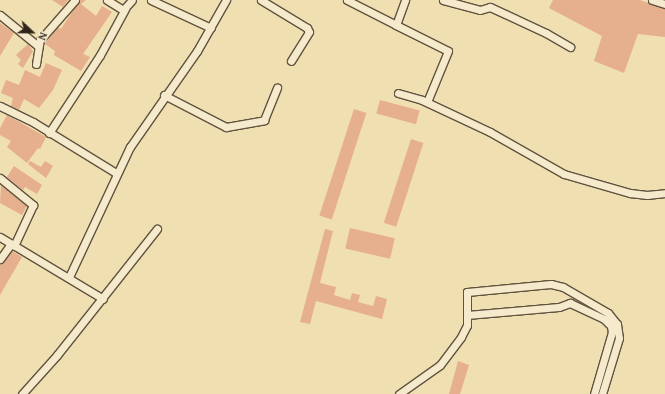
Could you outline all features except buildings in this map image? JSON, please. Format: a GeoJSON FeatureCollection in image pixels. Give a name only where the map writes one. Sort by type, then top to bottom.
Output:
{"type":"FeatureCollection","features":[{"type":"Feature","properties":{"kind":"street"},"geometry":{"type":"LineString","coordinates":[[36,64],[38,46],[49,28],[75,0]]}},
{"type":"Feature","properties":{"kind":"street"},"geometry":{"type":"LineString","coordinates":[[107,0],[125,9]]}},
{"type":"Feature","properties":{"kind":"street"},"geometry":{"type":"LineString","coordinates":[[49,133],[100,55],[125,9],[132,0]]}},
{"type":"Feature","properties":{"kind":"street"},"geometry":{"type":"LineString","coordinates":[[151,0],[211,28]]}},
{"type":"Feature","properties":{"kind":"street"},"geometry":{"type":"LineString","coordinates":[[69,277],[116,173],[130,147],[211,28],[226,0]]}},
{"type":"Feature","properties":{"kind":"street"},"geometry":{"type":"LineString","coordinates":[[261,0],[308,28],[309,32],[291,61]]}},
{"type":"Feature","properties":{"kind":"street"},"geometry":{"type":"LineString","coordinates":[[347,0],[448,51],[427,102]]}},
{"type":"Feature","properties":{"kind":"street"},"geometry":{"type":"LineString","coordinates":[[396,25],[405,0]]}},
{"type":"Feature","properties":{"kind":"street"},"geometry":{"type":"LineString","coordinates":[[443,0],[480,10],[491,4],[570,47]]}},
{"type":"Feature","properties":{"kind":"street"},"geometry":{"type":"LineString","coordinates":[[652,0],[665,4]]}},
{"type":"Feature","properties":{"kind":"street"},"geometry":{"type":"LineString","coordinates":[[0,15],[38,46]]}},
{"type":"Feature","properties":{"kind":"street"},"geometry":{"type":"LineString","coordinates":[[164,95],[226,127],[264,120],[277,87]]}},
{"type":"Feature","properties":{"kind":"street"},"geometry":{"type":"LineString","coordinates":[[398,93],[427,102],[490,132],[564,174],[630,193],[647,195],[665,193]]}},
{"type":"Feature","properties":{"kind":"street"},"geometry":{"type":"LineString","coordinates":[[0,106],[116,173]]}},
{"type":"Feature","properties":{"kind":"street"},"geometry":{"type":"LineString","coordinates":[[0,178],[33,205],[12,245],[0,259]]}},
{"type":"Feature","properties":{"kind":"street"},"geometry":{"type":"LineString","coordinates":[[22,394],[103,298],[157,229]]}},
{"type":"Feature","properties":{"kind":"street"},"geometry":{"type":"LineString","coordinates":[[0,237],[103,298]]}},
{"type":"Feature","properties":{"kind":"street"},"geometry":{"type":"LineString","coordinates":[[399,394],[440,365],[461,337],[466,325],[467,292],[557,284],[608,313],[617,324],[619,338],[602,394]]}},
{"type":"Feature","properties":{"kind":"street"},"geometry":{"type":"LineString","coordinates":[[467,315],[559,307],[570,303],[604,319],[611,326],[612,332],[594,394]]}}]}
